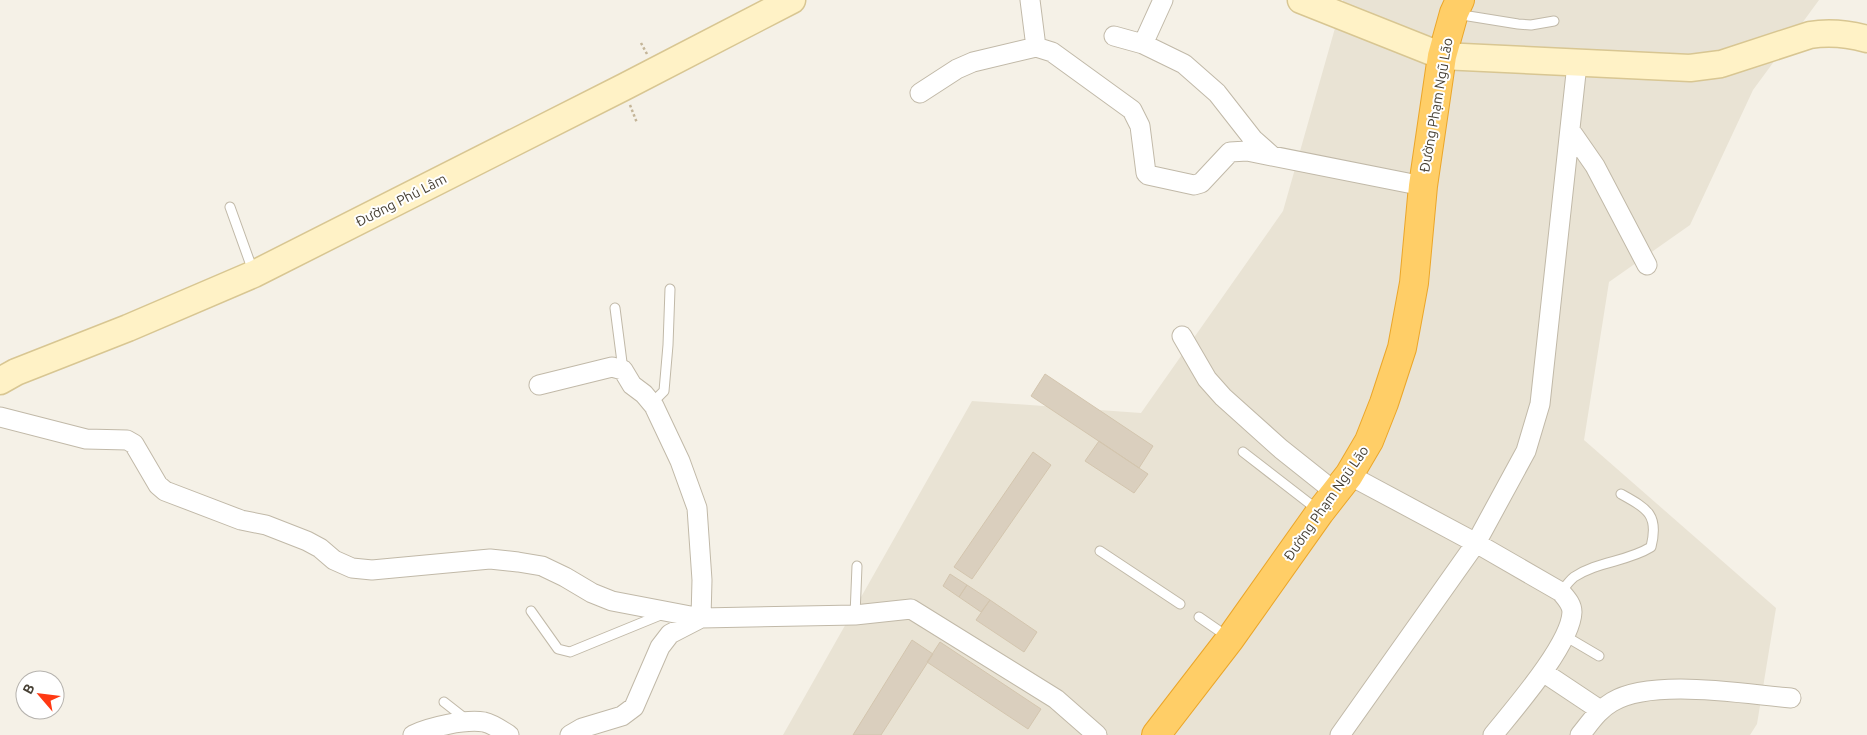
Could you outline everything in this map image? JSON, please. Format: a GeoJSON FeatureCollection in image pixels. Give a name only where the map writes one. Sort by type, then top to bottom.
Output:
{"type":"FeatureCollection","features":[{"type":"Feature","properties":{"kind":"highway","name":"Đường Phạm Ngũ Lão"},"geometry":{"type":"LineString","coordinates":[[1156,735],[1230,639],[1335,493],[1369,441],[1402,348],[1414,283],[1423,186],[1442,56],[1457,7]]}},
{"type":"Feature","properties":{"kind":"main road","name":"Đường Phú Lâm"},"geometry":{"type":"LineString","coordinates":[[0,381],[16,372],[128,328],[254,274],[792,0]]}},
{"type":"Feature","properties":{"kind":"main road"},"geometry":{"type":"LineString","coordinates":[[1301,0],[1442,56],[1690,68],[1721,64],[1821,33],[1856,36],[1867,39]]}},
{"type":"Feature","properties":{"kind":"street"},"geometry":{"type":"LineString","coordinates":[[1030,0],[1036,47]]}},
{"type":"Feature","properties":{"kind":"street"},"geometry":{"type":"LineString","coordinates":[[1143,44],[1163,0]]}},
{"type":"Feature","properties":{"kind":"street"},"geometry":{"type":"LineString","coordinates":[[1114,36],[1143,44],[1184,64],[1217,94],[1253,139],[1272,156]]}},
{"type":"Feature","properties":{"kind":"street"},"geometry":{"type":"LineString","coordinates":[[920,93],[957,69],[973,62],[1036,47],[1052,52],[1132,110],[1140,126],[1146,173],[1148,175],[1194,185],[1201,182],[1230,152],[1247,151],[1423,186]]}},
{"type":"Feature","properties":{"kind":"street"},"geometry":{"type":"LineString","coordinates":[[1340,735],[1476,542],[1526,451],[1540,404],[1577,64]]}},
{"type":"Feature","properties":{"kind":"street"},"geometry":{"type":"LineString","coordinates":[[1570,130],[1595,166],[1647,265]]}},
{"type":"Feature","properties":{"kind":"street"},"geometry":{"type":"LineString","coordinates":[[1182,336],[1206,380],[1223,398],[1280,449],[1335,493],[1476,542],[1561,592],[1569,602],[1572,612],[1565,636],[1543,672],[1493,735]]}},
{"type":"Feature","properties":{"kind":"street"},"geometry":{"type":"LineString","coordinates":[[539,385],[612,367],[623,370],[632,385],[654,406],[680,461],[697,508],[702,580],[701,618]]}},
{"type":"Feature","properties":{"kind":"street"},"geometry":{"type":"LineString","coordinates":[[0,417],[86,439],[127,440],[134,444],[155,481],[165,491],[241,520],[266,525],[307,540],[334,560],[352,568],[372,570],[490,559],[518,562],[542,566],[592,593],[612,601],[633,607],[701,618],[856,616],[910,609],[1056,699],[1097,735]]}},
{"type":"Feature","properties":{"kind":"street"},"geometry":{"type":"LineString","coordinates":[[570,735],[582,728],[622,716],[634,707],[660,646],[670,634],[701,618]]}},
{"type":"Feature","properties":{"kind":"street"},"geometry":{"type":"LineString","coordinates":[[1543,672],[1600,710]]}},
{"type":"Feature","properties":{"kind":"street"},"geometry":{"type":"LineString","coordinates":[[1580,735],[1600,710],[1619,698],[1636,691],[1669,689],[1790,698]]}},
{"type":"Feature","properties":{"kind":"street"},"geometry":{"type":"LineString","coordinates":[[413,735],[429,728],[469,722],[484,722],[509,735]]}},
{"type":"Feature","properties":{"kind":"lane"},"geometry":{"type":"LineString","coordinates":[[1457,7],[1518,24],[1531,25],[1554,21]]}},
{"type":"Feature","properties":{"kind":"lane"},"geometry":{"type":"LineString","coordinates":[[230,207],[254,274]]}},
{"type":"Feature","properties":{"kind":"lane"},"geometry":{"type":"LineString","coordinates":[[650,401],[655,400],[664,391],[670,290]]}},
{"type":"Feature","properties":{"kind":"lane"},"geometry":{"type":"LineString","coordinates":[[615,308],[623,370]]}},
{"type":"Feature","properties":{"kind":"lane"},"geometry":{"type":"LineString","coordinates":[[1243,452],[1335,493]]}},
{"type":"Feature","properties":{"kind":"lane"},"geometry":{"type":"LineString","coordinates":[[1561,592],[1572,578],[1588,569],[1635,556],[1651,548],[1654,536],[1654,522],[1637,503],[1621,494]]}},
{"type":"Feature","properties":{"kind":"lane"},"geometry":{"type":"LineString","coordinates":[[1100,551],[1180,604]]}},
{"type":"Feature","properties":{"kind":"lane"},"geometry":{"type":"LineString","coordinates":[[856,616],[857,566]]}},
{"type":"Feature","properties":{"kind":"lane"},"geometry":{"type":"LineString","coordinates":[[531,612],[558,649],[570,652],[668,612]]}},
{"type":"Feature","properties":{"kind":"lane"},"geometry":{"type":"LineString","coordinates":[[1199,617],[1230,639]]}},
{"type":"Feature","properties":{"kind":"lane"},"geometry":{"type":"LineString","coordinates":[[1565,636],[1599,656]]}},
{"type":"Feature","properties":{"kind":"lane"},"geometry":{"type":"LineString","coordinates":[[444,702],[469,722]]}},
{"type":"Feature","properties":{"kind":"shaded area"},"geometry":{"type":"Polygon","coordinates":[[[1343,0],[1819,0],[1753,90],[1690,225],[1609,282],[1584,440],[1776,608],[1757,724],[1750,735],[783,735],[972,401],[1141,413],[1283,211],[1343,0]]]}},
{"type":"Feature","properties":{"kind":"building"},"geometry":{"type":"Polygon","coordinates":[[[1045,374],[1153,446],[1139,468],[1031,396],[1045,374]]]}},
{"type":"Feature","properties":{"kind":"building"},"geometry":{"type":"Polygon","coordinates":[[[1099,441],[1148,474],[1134,493],[1085,461],[1099,441]]]}},
{"type":"Feature","properties":{"kind":"building"},"geometry":{"type":"Polygon","coordinates":[[[1033,452],[1051,465],[972,579],[954,567],[1033,452]]]}},
{"type":"Feature","properties":{"kind":"building"},"geometry":{"type":"Polygon","coordinates":[[[950,574],[967,585],[959,597],[943,586],[950,574]]]}},
{"type":"Feature","properties":{"kind":"building"},"geometry":{"type":"Polygon","coordinates":[[[967,585],[990,600],[981,612],[959,597],[967,585]]]}},
{"type":"Feature","properties":{"kind":"building"},"geometry":{"type":"Polygon","coordinates":[[[990,600],[1037,632],[1024,652],[976,620],[990,600]]]}},
{"type":"Feature","properties":{"kind":"building"},"geometry":{"type":"Polygon","coordinates":[[[912,640],[933,654],[881,735],[853,735],[912,640]]]}},
{"type":"Feature","properties":{"kind":"building"},"geometry":{"type":"Polygon","coordinates":[[[940,642],[1041,709],[1028,729],[927,662],[940,642]]]}}]}
